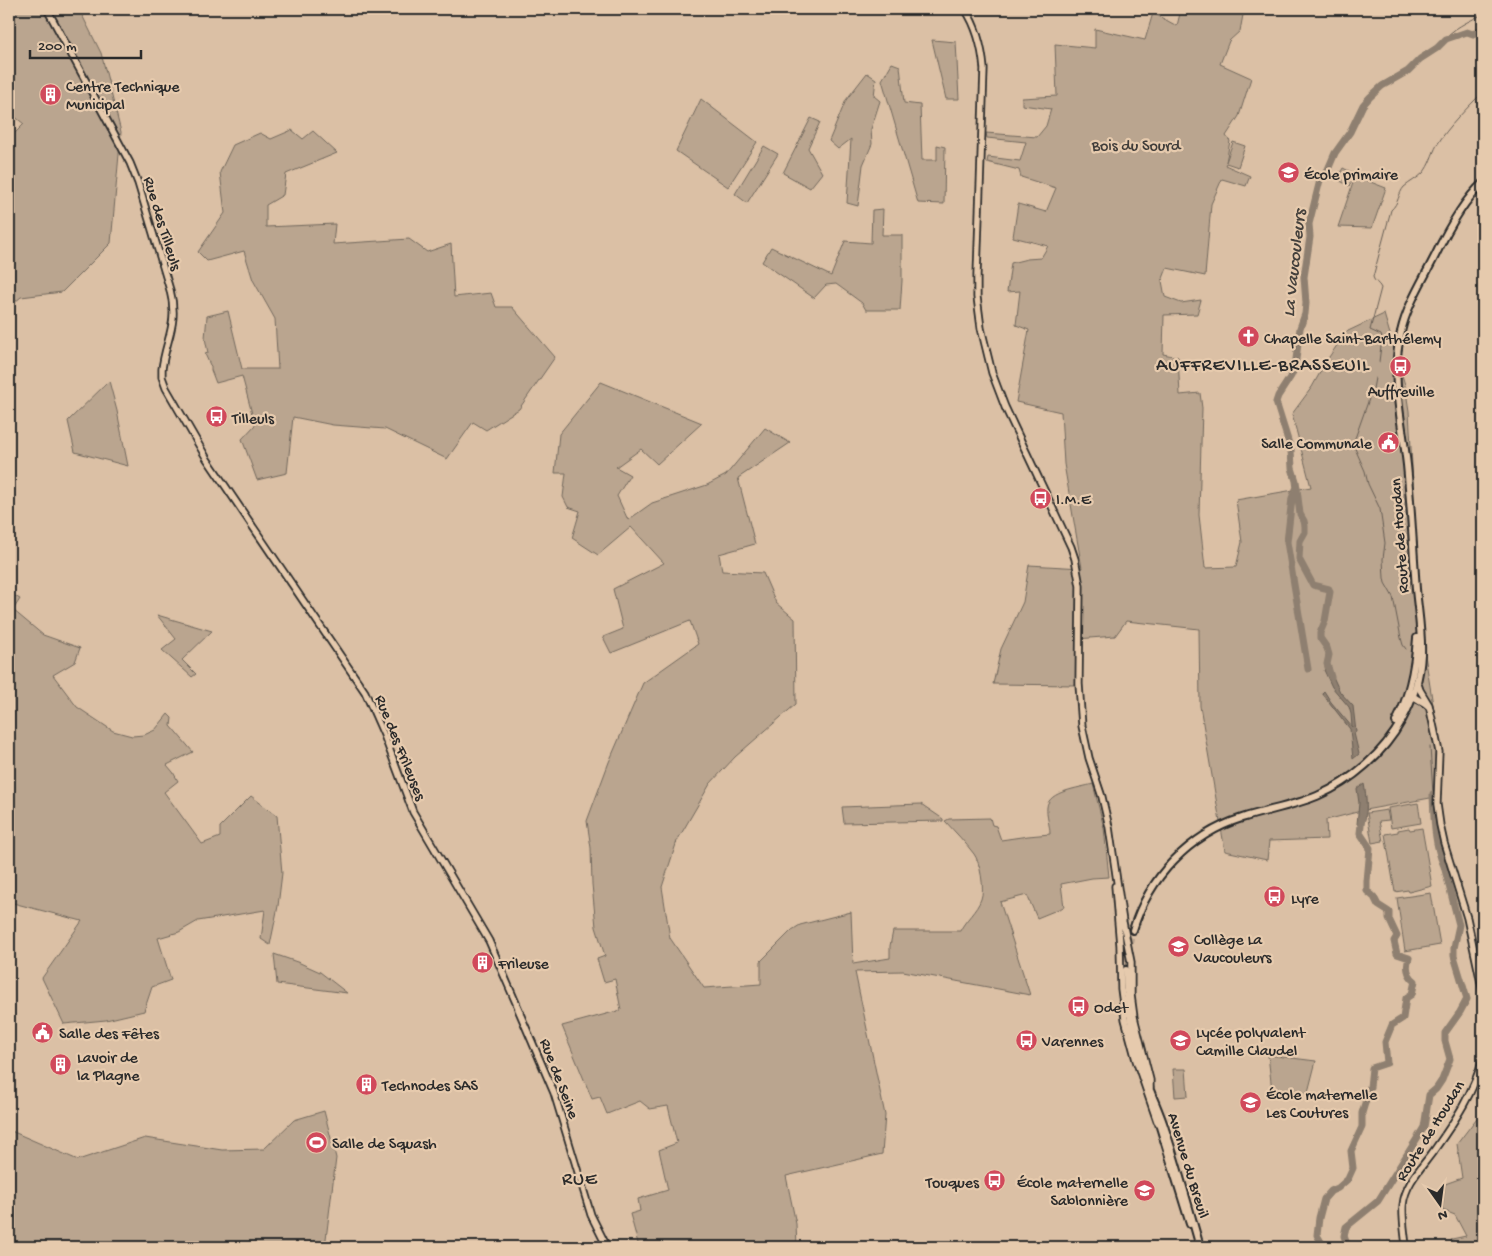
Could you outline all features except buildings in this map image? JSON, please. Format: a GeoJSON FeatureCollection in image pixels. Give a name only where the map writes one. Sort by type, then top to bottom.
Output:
{"type":"FeatureCollection","features":[{"type":"Feature","properties":{"kind":"main road","name":"Route de Houdan"},"geometry":{"type":"LineString","coordinates":[[1377,753],[1395,725],[1417,682],[1419,650],[1407,462],[1407,434],[1397,374],[1399,340],[1409,308],[1444,236],[1483,183]]}},
{"type":"Feature","properties":{"kind":"main road","name":"Route de Houdan"},"geometry":{"type":"LineString","coordinates":[[1377,753],[1394,734],[1409,706],[1419,650]]}},
{"type":"Feature","properties":{"kind":"main road"},"geometry":{"type":"LineString","coordinates":[[1133,930],[1144,902],[1159,878],[1172,862],[1196,841],[1233,821],[1301,802],[1322,794],[1353,776],[1377,753]]}},
{"type":"Feature","properties":{"kind":"main road","name":"Avenue du Breuil"},"geometry":{"type":"LineString","coordinates":[[1126,970],[1130,1016],[1138,1051],[1196,1247]]}},
{"type":"Feature","properties":{"kind":"main road","name":"Avenue du Breuil"},"geometry":{"type":"LineString","coordinates":[[1150,1091],[1166,1131],[1189,1204],[1200,1247]]}},
{"type":"Feature","properties":{"kind":"street","name":"Rue des Tilleuls"},"geometry":{"type":"LineString","coordinates":[[47,9],[136,176],[174,308],[172,327],[162,365],[162,377],[168,393],[204,454]]}},
{"type":"Feature","properties":{"kind":"street"},"geometry":{"type":"LineString","coordinates":[[965,9],[974,24],[983,57],[984,76],[977,275],[978,304],[983,340],[1000,396],[1077,569],[1080,586],[1079,684],[1082,721],[1089,758],[1107,818],[1131,962],[1131,995],[1134,1017],[1150,1080],[1150,1091]]}},
{"type":"Feature","properties":{"kind":"street","name":"Rue des Frileuses"},"geometry":{"type":"LineString","coordinates":[[204,454],[365,692],[384,735],[413,812],[494,950],[520,1012]]}},
{"type":"Feature","properties":{"kind":"street","name":"Route de Houdan"},"geometry":{"type":"LineString","coordinates":[[1417,682],[1419,689],[1428,701],[1438,752],[1440,825],[1467,918],[1483,992]]}},
{"type":"Feature","properties":{"kind":"street"},"geometry":{"type":"LineString","coordinates":[[1412,694],[1422,694]]}},
{"type":"Feature","properties":{"kind":"street"},"geometry":{"type":"LineString","coordinates":[[1412,694],[1426,704],[1430,710]]}},
{"type":"Feature","properties":{"kind":"street"},"geometry":{"type":"LineString","coordinates":[[1409,706],[1420,701]]}},
{"type":"Feature","properties":{"kind":"street"},"geometry":{"type":"LineString","coordinates":[[1115,864],[1121,989],[1125,1019],[1136,1060],[1161,1133]]}},
{"type":"Feature","properties":{"kind":"street","name":"Rue de Seine"},"geometry":{"type":"LineString","coordinates":[[520,1012],[554,1094],[591,1215],[607,1247]]}},
{"type":"Feature","properties":{"kind":"street","name":"Route de Houdan"},"geometry":{"type":"LineString","coordinates":[[1406,1247],[1403,1205],[1406,1193],[1414,1177],[1434,1151],[1463,1106],[1473,1088],[1483,1058]]}},
{"type":"Feature","properties":{"kind":"green space"},"geometry":{"type":"Polygon","coordinates":[[[9,9],[79,9],[101,53],[121,132],[111,243],[62,292],[21,297],[9,307],[9,139],[24,124],[9,112],[9,83],[14,76],[9,69],[9,9]]]}},
{"type":"Feature","properties":{"kind":"green space","name":"Bois du Sourd"},"geometry":{"type":"Polygon","coordinates":[[[1181,9],[1248,9],[1243,15],[1240,31],[1229,41],[1220,64],[1251,78],[1239,116],[1226,136],[1230,141],[1226,162],[1233,142],[1245,146],[1238,167],[1226,163],[1225,165],[1250,176],[1246,186],[1222,179],[1211,204],[1205,276],[1167,268],[1162,281],[1165,297],[1181,303],[1201,300],[1197,314],[1164,315],[1163,354],[1178,357],[1180,395],[1200,393],[1202,408],[1199,515],[1205,568],[1236,567],[1242,542],[1236,500],[1311,487],[1292,414],[1312,387],[1346,332],[1384,314],[1405,385],[1409,411],[1417,557],[1425,655],[1442,761],[1441,796],[1365,810],[1326,820],[1327,839],[1269,841],[1267,860],[1225,851],[1200,706],[1199,629],[1126,621],[1115,636],[1077,639],[1076,685],[993,684],[1001,649],[1023,602],[1029,565],[1082,568],[1064,464],[1061,412],[1016,402],[1029,330],[1016,325],[1020,291],[1007,292],[1011,263],[1041,258],[1048,246],[1013,237],[1018,204],[1046,212],[1056,188],[1021,177],[1019,170],[987,162],[988,157],[1020,161],[1026,142],[987,138],[986,133],[1037,137],[1046,126],[1051,109],[1022,105],[1022,98],[1057,96],[1055,44],[1095,48],[1095,29],[1145,40],[1153,13],[1177,26],[1181,9]]]}},
{"type":"Feature","properties":{"kind":"green space"},"geometry":{"type":"Polygon","coordinates":[[[932,40],[956,42],[959,99],[946,99],[932,40]]]}},
{"type":"Feature","properties":{"kind":"green space"},"geometry":{"type":"Polygon","coordinates":[[[892,63],[900,66],[904,103],[920,105],[922,160],[937,160],[937,145],[945,147],[944,204],[918,203],[882,80],[892,63]]]}},
{"type":"Feature","properties":{"kind":"green space"},"geometry":{"type":"Polygon","coordinates":[[[867,73],[876,79],[874,96],[880,101],[871,129],[872,144],[863,165],[858,206],[847,203],[851,139],[838,149],[829,141],[846,100],[867,73]]]}},
{"type":"Feature","properties":{"kind":"green space"},"geometry":{"type":"Polygon","coordinates":[[[701,99],[757,142],[728,187],[676,151],[701,99]]]}},
{"type":"Feature","properties":{"kind":"green space"},"geometry":{"type":"Polygon","coordinates":[[[811,118],[820,122],[808,148],[822,173],[810,188],[783,173],[811,118]]]}},
{"type":"Feature","properties":{"kind":"green space"},"geometry":{"type":"Polygon","coordinates":[[[292,130],[303,139],[313,131],[337,153],[286,174],[283,195],[266,205],[266,227],[335,224],[333,244],[409,239],[427,252],[451,244],[454,297],[491,293],[496,307],[512,307],[555,357],[519,409],[486,430],[473,422],[447,459],[385,429],[333,425],[293,417],[287,473],[257,480],[242,439],[255,425],[242,376],[216,383],[205,354],[208,353],[205,338],[207,316],[228,311],[242,369],[278,369],[275,319],[253,280],[244,251],[207,261],[198,252],[225,213],[220,172],[233,145],[260,133],[271,139],[292,130]]]}},
{"type":"Feature","properties":{"kind":"green space"},"geometry":{"type":"Polygon","coordinates":[[[764,146],[778,154],[747,203],[735,194],[764,146]]]}},
{"type":"Feature","properties":{"kind":"green space"},"geometry":{"type":"Polygon","coordinates":[[[1343,168],[1355,174],[1355,176],[1386,188],[1372,228],[1338,227],[1355,177],[1349,186],[1337,179],[1343,168]]]}},
{"type":"Feature","properties":{"kind":"green space"},"geometry":{"type":"Polygon","coordinates":[[[883,209],[882,235],[902,235],[900,310],[866,310],[862,303],[836,284],[826,285],[814,298],[762,262],[771,247],[831,276],[845,241],[871,243],[872,210],[883,209]]]}},
{"type":"Feature","properties":{"kind":"green space"},"geometry":{"type":"Polygon","coordinates":[[[109,381],[128,466],[75,452],[68,421],[109,381]]]}},
{"type":"Feature","properties":{"kind":"green space"},"geometry":{"type":"Polygon","coordinates":[[[601,382],[702,423],[657,464],[641,449],[616,467],[630,475],[617,496],[628,520],[652,503],[707,485],[726,475],[765,428],[790,443],[738,478],[755,544],[719,554],[722,571],[763,573],[776,603],[795,619],[796,704],[735,757],[710,784],[677,841],[662,887],[670,938],[704,988],[761,984],[761,961],[792,930],[800,925],[851,912],[853,964],[890,958],[893,931],[960,931],[979,903],[982,895],[982,882],[980,869],[974,854],[945,821],[949,819],[990,818],[992,825],[996,826],[1001,840],[1050,834],[1047,807],[1053,797],[1093,784],[1104,828],[1109,877],[1061,884],[1064,907],[1037,918],[1027,895],[1000,902],[1030,995],[903,971],[855,972],[885,1115],[882,1154],[786,1176],[796,1224],[797,1247],[639,1247],[630,1214],[640,1211],[638,1199],[668,1190],[659,1150],[677,1143],[668,1106],[650,1109],[640,1101],[607,1114],[600,1097],[592,1099],[562,1026],[621,1010],[615,979],[604,982],[597,959],[605,956],[596,927],[591,848],[587,821],[609,762],[643,683],[698,644],[690,621],[611,653],[603,637],[623,629],[613,589],[664,563],[631,527],[598,555],[572,538],[580,511],[568,507],[563,497],[566,473],[555,473],[559,434],[601,382]]]}},
{"type":"Feature","properties":{"kind":"green space"},"geometry":{"type":"Polygon","coordinates":[[[13,595],[20,599],[13,610],[43,635],[80,648],[75,662],[53,675],[77,707],[113,731],[132,736],[144,735],[155,730],[168,714],[172,718],[171,726],[193,752],[167,765],[178,781],[164,792],[202,844],[220,837],[220,827],[251,796],[277,816],[282,873],[270,945],[261,939],[265,910],[198,921],[179,932],[158,938],[171,980],[152,987],[144,1011],[106,1020],[64,1024],[42,978],[82,921],[9,902],[9,596],[13,595]]]}},
{"type":"Feature","properties":{"kind":"green space"},"geometry":{"type":"Polygon","coordinates":[[[157,615],[212,631],[182,660],[196,674],[192,677],[162,650],[176,639],[157,615]]]}},
{"type":"Feature","properties":{"kind":"green space"},"geometry":{"type":"Polygon","coordinates":[[[1418,803],[1421,823],[1391,828],[1388,808],[1418,803]]]}},
{"type":"Feature","properties":{"kind":"green space"},"geometry":{"type":"Polygon","coordinates":[[[921,804],[943,819],[943,821],[844,823],[842,807],[921,804]]]}},
{"type":"Feature","properties":{"kind":"green space"},"geometry":{"type":"Polygon","coordinates":[[[1387,810],[1389,820],[1379,821],[1383,841],[1372,843],[1367,813],[1387,810]]]}},
{"type":"Feature","properties":{"kind":"green space"},"geometry":{"type":"Polygon","coordinates":[[[1409,828],[1410,830],[1422,828],[1432,886],[1409,892],[1408,890],[1395,892],[1385,834],[1409,828]]]}},
{"type":"Feature","properties":{"kind":"green space"},"geometry":{"type":"Polygon","coordinates":[[[1431,893],[1440,945],[1405,951],[1397,898],[1431,893]]]}},
{"type":"Feature","properties":{"kind":"green space"},"geometry":{"type":"Polygon","coordinates":[[[274,954],[320,972],[347,993],[277,984],[274,954]]]}},
{"type":"Feature","properties":{"kind":"green space"},"geometry":{"type":"Polygon","coordinates":[[[1268,1055],[1316,1061],[1308,1092],[1291,1097],[1272,1091],[1268,1055]]]}},
{"type":"Feature","properties":{"kind":"green space"},"geometry":{"type":"Polygon","coordinates":[[[1173,1069],[1186,1069],[1188,1096],[1175,1097],[1173,1069]]]}},
{"type":"Feature","properties":{"kind":"green space"},"geometry":{"type":"Polygon","coordinates":[[[1483,1110],[1483,1247],[1449,1247],[1452,1239],[1466,1236],[1455,1215],[1442,1210],[1445,1184],[1462,1178],[1457,1144],[1483,1110]]]}},
{"type":"Feature","properties":{"kind":"green space"},"geometry":{"type":"Polygon","coordinates":[[[324,1111],[336,1158],[325,1247],[9,1247],[9,1130],[78,1160],[145,1138],[222,1150],[264,1149],[294,1120],[324,1111]]]}},
{"type":"Feature","properties":{"kind":"shaded area"},"geometry":{"type":"Polygon","coordinates":[[[1331,667],[1330,670],[1340,692],[1353,706],[1356,732],[1354,733],[1359,754],[1353,759],[1350,729],[1322,693],[1324,691],[1352,727],[1349,707],[1332,687],[1324,670],[1331,667]]]}},
{"type":"Feature","properties":{"kind":"shaded area"},"geometry":{"type":"Polygon","coordinates":[[[1364,784],[1366,817],[1362,826],[1357,824],[1359,803],[1357,789],[1364,784]]]}},
{"type":"Feature","properties":{"kind":"waterway"},"geometry":{"type":"LineString","coordinates":[[1442,42],[1455,29],[1483,14]]}},
{"type":"Feature","properties":{"kind":"waterway","name":"La Vaucouleurs"},"geometry":{"type":"LineString","coordinates":[[1331,677],[1327,664],[1329,655],[1327,648],[1320,638],[1330,592],[1329,589],[1313,585],[1299,559],[1300,541],[1305,532],[1305,526],[1300,514],[1296,481],[1292,468],[1291,450],[1276,402],[1295,367],[1300,328],[1305,314],[1304,277],[1310,237],[1309,224],[1320,180],[1326,174],[1335,153],[1350,132],[1363,105],[1370,97],[1382,86],[1408,71],[1446,39],[1467,32],[1473,34],[1483,28]]}},
{"type":"Feature","properties":{"kind":"waterway"},"geometry":{"type":"LineString","coordinates":[[1379,362],[1382,338],[1381,335],[1370,330],[1381,288],[1373,277],[1391,210],[1404,187],[1425,170],[1437,145],[1447,131],[1483,92]]}},
{"type":"Feature","properties":{"kind":"waterway"},"geometry":{"type":"LineString","coordinates":[[1373,389],[1375,378]]}},
{"type":"Feature","properties":{"kind":"waterway"},"geometry":{"type":"LineString","coordinates":[[1369,399],[1353,444],[1380,509],[1385,543],[1383,559],[1384,578],[1393,597],[1401,638],[1406,649]]}},
{"type":"Feature","properties":{"kind":"waterway"},"geometry":{"type":"LineString","coordinates":[[1297,487],[1292,498],[1287,542],[1308,669]]}},
{"type":"Feature","properties":{"kind":"waterway"},"geometry":{"type":"LineString","coordinates":[[1430,747],[1433,794]]}},
{"type":"Feature","properties":{"kind":"waterway","name":"La Vaucouleurs"},"geometry":{"type":"LineString","coordinates":[[1348,1247],[1344,1236],[1346,1227],[1378,1201],[1424,1127],[1429,1095],[1442,1080],[1450,1059],[1445,1041],[1445,1033],[1467,999],[1454,956],[1459,925],[1436,840],[1433,794]]}},
{"type":"Feature","properties":{"kind":"waterway","name":"La Vaucouleurs"},"geometry":{"type":"LineString","coordinates":[[1324,1247],[1317,1235],[1324,1199],[1331,1191],[1338,1188],[1348,1179],[1353,1168],[1351,1151],[1362,1127],[1362,1113],[1370,1087],[1372,1068],[1387,1063],[1385,1042],[1392,1025],[1403,1018],[1406,998],[1412,994],[1415,981],[1410,976],[1408,970],[1409,958],[1397,954],[1394,941],[1397,936],[1389,919],[1389,912],[1378,905],[1374,897],[1367,891],[1370,848],[1360,833],[1362,817]]}},
{"type":"Feature","properties":{"kind":"tunnel"},"geometry":{"type":"LineString","coordinates":[[1126,970],[1133,930]]}},
{"type":"Feature","properties":{"kind":"place","name":"Centre Technique Municipal"},"geometry":{"type":"Point","coordinates":[50,94]}},
{"type":"Feature","properties":{"kind":"place","name":"École primaire"},"geometry":{"type":"Point","coordinates":[1288,173]}},
{"type":"Feature","properties":{"kind":"place","name":"Chapelle Saint-Barthélemy"},"geometry":{"type":"Point","coordinates":[1248,337]}},
{"type":"Feature","properties":{"kind":"place","name":"Auffreville"},"geometry":{"type":"Point","coordinates":[1401,366]}},
{"type":"Feature","properties":{"kind":"place","name":"Tilleuls"},"geometry":{"type":"Point","coordinates":[216,417]}},
{"type":"Feature","properties":{"kind":"place","name":"Salle Communale"},"geometry":{"type":"Point","coordinates":[1388,442]}},
{"type":"Feature","properties":{"kind":"place","name":"I.M.E"},"geometry":{"type":"Point","coordinates":[1040,498]}},
{"type":"Feature","properties":{"kind":"place","name":"Lyre"},"geometry":{"type":"Point","coordinates":[1275,897]}},
{"type":"Feature","properties":{"kind":"place","name":"Collège La Vaucouleurs"},"geometry":{"type":"Point","coordinates":[1178,947]}},
{"type":"Feature","properties":{"kind":"place","name":"Frileuse"},"geometry":{"type":"Point","coordinates":[482,962]}},
{"type":"Feature","properties":{"kind":"place","name":"Odet"},"geometry":{"type":"Point","coordinates":[1078,1006]}},
{"type":"Feature","properties":{"kind":"place","name":"Salle des Fêtes"},"geometry":{"type":"Point","coordinates":[43,1032]}},
{"type":"Feature","properties":{"kind":"place","name":"Varennes"},"geometry":{"type":"Point","coordinates":[1026,1040]}},
{"type":"Feature","properties":{"kind":"place","name":"Lycée polyvalent Camille Claudel"},"geometry":{"type":"Point","coordinates":[1180,1040]}},
{"type":"Feature","properties":{"kind":"place","name":"Lavoir de la Plagne"},"geometry":{"type":"Point","coordinates":[61,1065]}},
{"type":"Feature","properties":{"kind":"place","name":"Technodes SAS"},"geometry":{"type":"Point","coordinates":[366,1084]}},
{"type":"Feature","properties":{"kind":"place","name":"École maternelle Les Coutures"},"geometry":{"type":"Point","coordinates":[1250,1102]}},
{"type":"Feature","properties":{"kind":"place","name":"Salle de Squash"},"geometry":{"type":"Point","coordinates":[316,1142]}},
{"type":"Feature","properties":{"kind":"place","name":"Touques"},"geometry":{"type":"Point","coordinates":[995,1181]}},
{"type":"Feature","properties":{"kind":"place","name":"École maternelle Sablonnière"},"geometry":{"type":"Point","coordinates":[1144,1190]}},
{"type":"Feature","properties":{"kind":"district","name":"AUFFREVILLE-BRASSEUIL"},"geometry":{"type":"Point","coordinates":[1263,363]}},
{"type":"Feature","properties":{"kind":"district","name":"RUE"},"geometry":{"type":"Point","coordinates":[580,1177]}}]}
